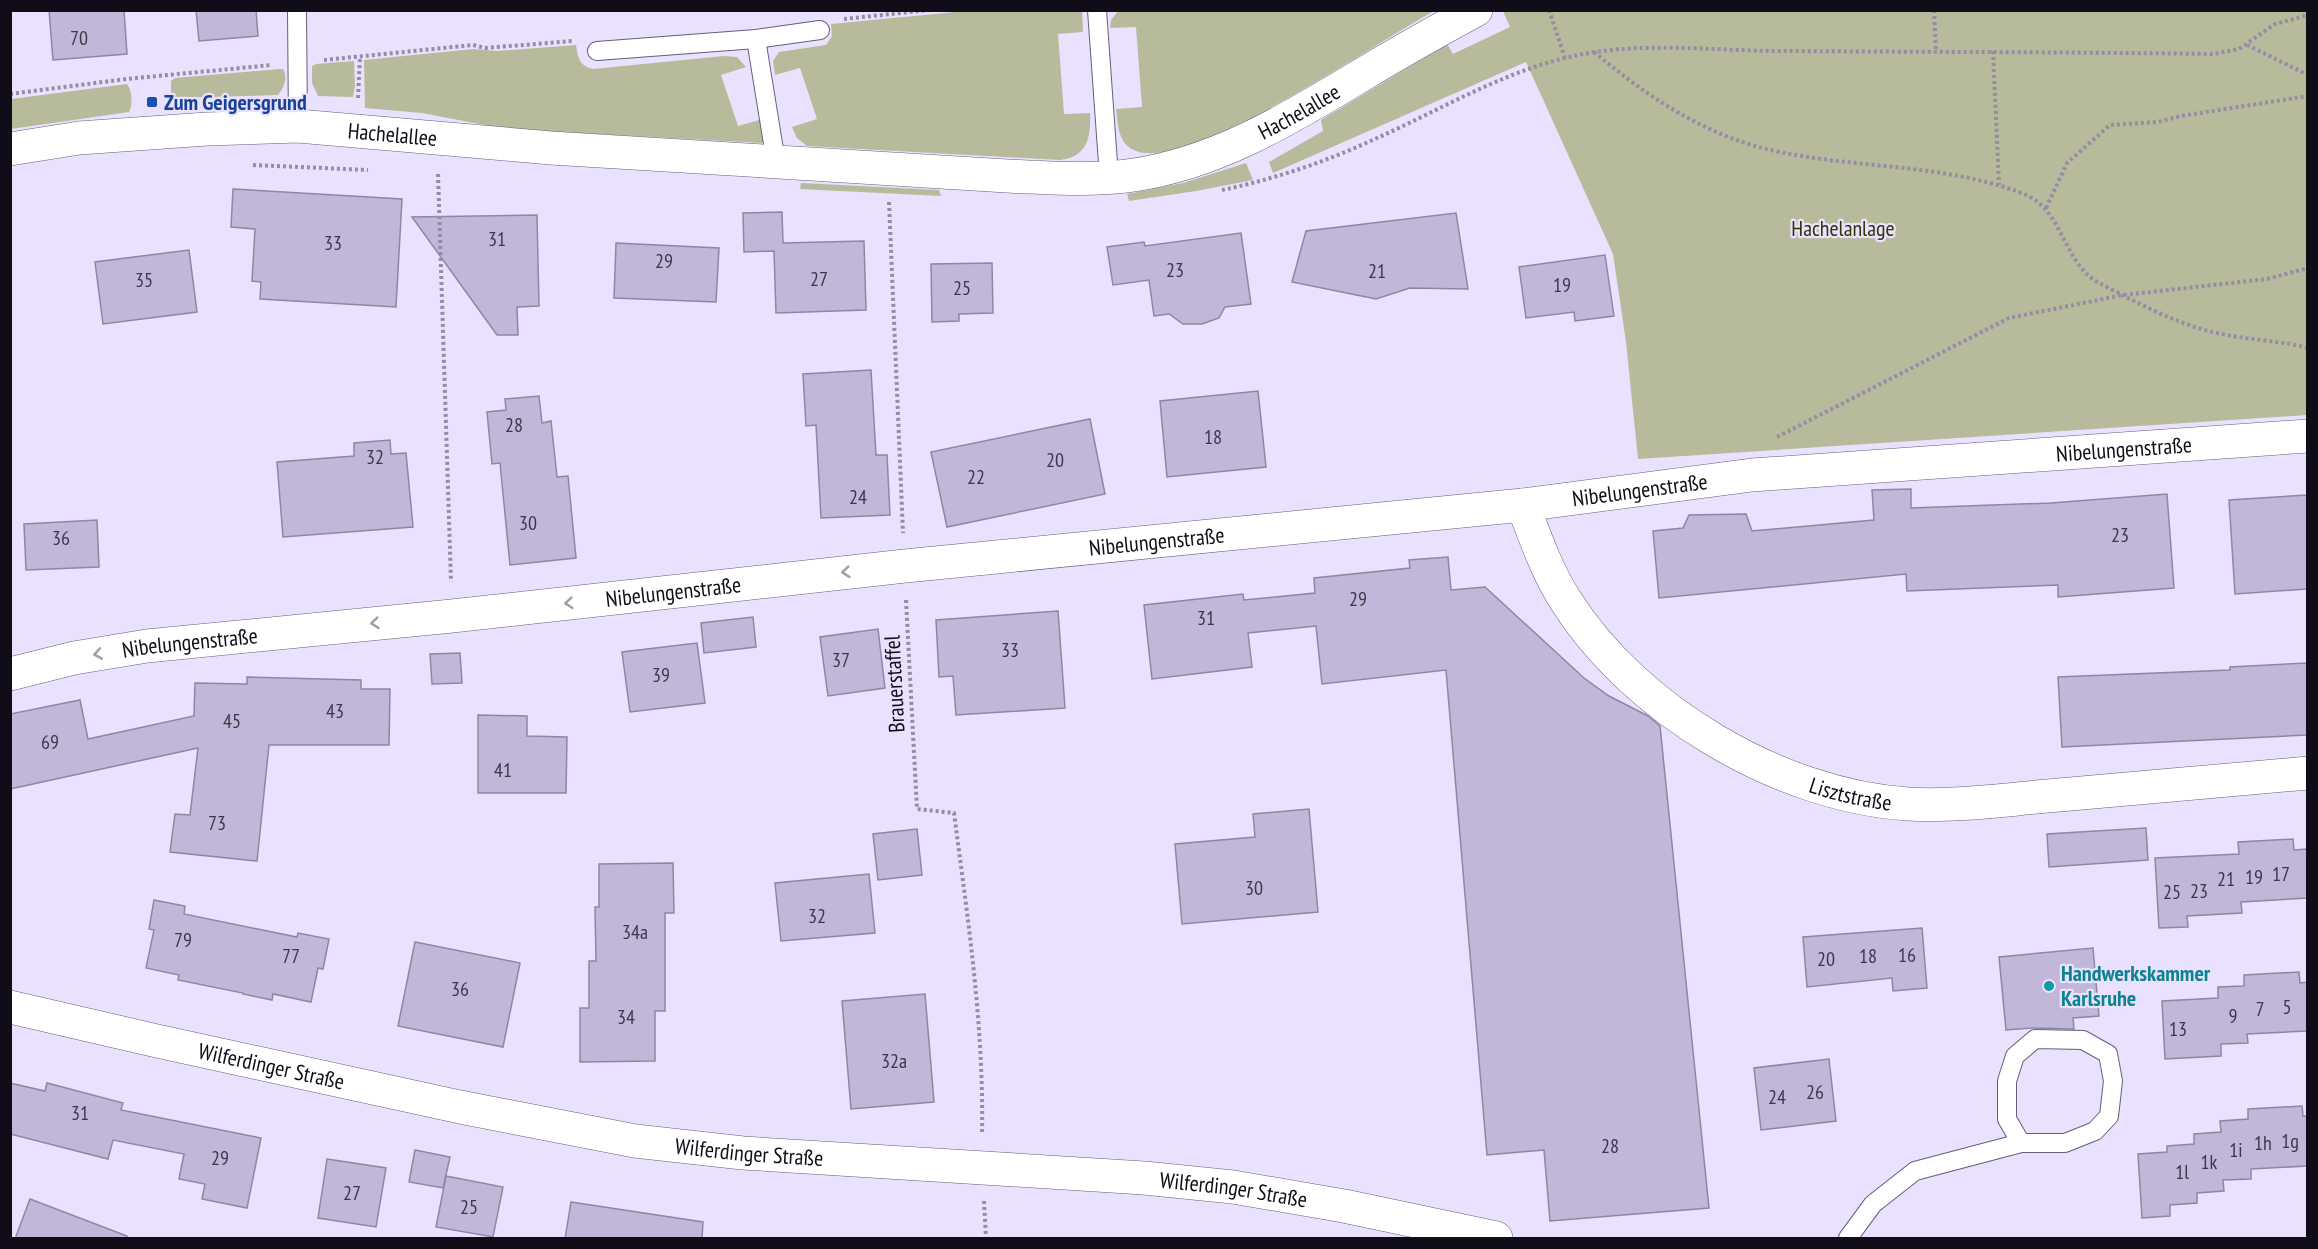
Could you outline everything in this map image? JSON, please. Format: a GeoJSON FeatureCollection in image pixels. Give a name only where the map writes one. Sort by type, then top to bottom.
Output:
{"type":"FeatureCollection","features":[{"type":"Feature","properties":{"kind":"street","name":"Hachelallee"},"geometry":{"type":"LineString","coordinates":[[10,149],[220,117],[551,148],[1007,176],[1109,177],[1134,175],[1198,160],[1229,148],[1282,133],[1431,33],[1486,14]]}},
{"type":"Feature","properties":{"kind":"street","name":"Nibelungenstraße"},"geometry":{"type":"LineString","coordinates":[[10,674],[74,658],[147,646],[452,616],[904,566],[1522,505],[1752,475],[2307,436]]}},
{"type":"Feature","properties":{"kind":"street","name":"Lisztstraße"},"geometry":{"type":"LineString","coordinates":[[1522,505],[1541,552],[1566,601],[1599,645],[1638,683],[1686,721],[1741,756],[1788,778],[1847,796],[1908,804],[1971,803],[2307,773]]}},
{"type":"Feature","properties":{"kind":"street","name":"Wilferdinger Straße"},"geometry":{"type":"LineString","coordinates":[[10,1007],[460,1107],[635,1141],[743,1153],[1144,1178],[1233,1187],[1344,1206],[1496,1239]]}},
{"type":"Feature","properties":{"kind":"lane"},"geometry":{"type":"LineString","coordinates":[[297,10],[298,126]]}},
{"type":"Feature","properties":{"kind":"lane"},"geometry":{"type":"LineString","coordinates":[[1096,10],[1109,177]]}},
{"type":"Feature","properties":{"kind":"lane"},"geometry":{"type":"LineString","coordinates":[[597,51],[756,39],[820,30]]}},
{"type":"Feature","properties":{"kind":"lane"},"geometry":{"type":"LineString","coordinates":[[756,39],[767,94],[776,162]]}},
{"type":"Feature","properties":{"kind":"lane"},"geometry":{"type":"LineString","coordinates":[[1848,1239],[1872,1204],[1915,1171],[2021,1143],[2065,1143],[2095,1131],[2109,1116],[2113,1081],[2108,1054],[2083,1040],[2035,1039],[2014,1056],[2007,1081],[2007,1119],[2021,1143]]}},
{"type":"Feature","properties":{"kind":"path"},"geometry":{"type":"LineString","coordinates":[[820,30],[831,20],[929,10]]}},
{"type":"Feature","properties":{"kind":"path"},"geometry":{"type":"LineString","coordinates":[[1549,10],[1564,58]]}},
{"type":"Feature","properties":{"kind":"path"},"geometry":{"type":"LineString","coordinates":[[1934,10],[1936,52]]}},
{"type":"Feature","properties":{"kind":"path"},"geometry":{"type":"LineString","coordinates":[[2247,45],[2307,75]]}},
{"type":"Feature","properties":{"kind":"path"},"geometry":{"type":"LineString","coordinates":[[1993,51],[1999,184]]}},
{"type":"Feature","properties":{"kind":"path"},"geometry":{"type":"LineString","coordinates":[[1594,52],[1660,104],[1721,136],[1775,151],[1939,172],[1999,184],[2028,196],[2046,208],[2074,259],[2093,279],[2123,295],[2191,326],[2226,335],[2307,347]]}},
{"type":"Feature","properties":{"kind":"path"},"geometry":{"type":"LineString","coordinates":[[2046,208],[2067,163],[2110,125],[2158,122],[2181,116],[2307,96]]}},
{"type":"Feature","properties":{"kind":"path","name":"Brauerstaffel"},"geometry":{"type":"LineString","coordinates":[[876,167],[889,202],[917,809],[954,813],[978,996],[983,1089],[981,1167]]}},
{"type":"Feature","properties":{"kind":"path"},"geometry":{"type":"LineString","coordinates":[[438,174],[452,616]]}},
{"type":"Feature","properties":{"kind":"path"},"geometry":{"type":"LineString","coordinates":[[1752,475],[1757,450],[1788,430],[2009,318],[2123,295],[2267,279],[2307,268]]}},
{"type":"Feature","properties":{"kind":"green space"},"geometry":{"type":"Polygon","coordinates":[[[966,11],[1082,11],[1083,32],[1058,34],[1064,114],[1090,113],[1090,130],[1086,144],[1077,155],[1060,160],[807,146],[797,138],[792,127],[817,119],[800,68],[775,75],[773,61],[779,52],[826,45],[832,36],[831,24],[966,11]]]}},
{"type":"Feature","properties":{"kind":"green space"},"geometry":{"type":"Polygon","coordinates":[[[1118,11],[1434,11],[1330,74],[1240,124],[1198,142],[1162,152],[1136,151],[1126,144],[1120,134],[1116,109],[1142,107],[1136,27],[1110,28],[1111,20],[1118,11]]]}},
{"type":"Feature","properties":{"kind":"green space","name":"Hachelanlage"},"geometry":{"type":"Polygon","coordinates":[[[1503,11],[2307,11],[2307,415],[1638,459],[1626,342],[1613,254],[1526,62],[1273,173],[1269,162],[1323,131],[1321,120],[1447,44],[1453,54],[1510,27],[1503,11]]]}},
{"type":"Feature","properties":{"kind":"green space"},"geometry":{"type":"Polygon","coordinates":[[[576,45],[582,63],[593,69],[724,56],[737,57],[746,67],[721,75],[738,126],[763,119],[765,141],[762,143],[523,130],[422,113],[365,108],[364,60],[473,49],[498,51],[576,45]]]}},
{"type":"Feature","properties":{"kind":"green space"},"geometry":{"type":"Polygon","coordinates":[[[354,61],[353,97],[318,96],[312,83],[312,66],[354,61]]]}},
{"type":"Feature","properties":{"kind":"green space"},"geometry":{"type":"Polygon","coordinates":[[[283,69],[284,86],[278,95],[174,98],[171,95],[171,81],[175,78],[283,69]]]}},
{"type":"Feature","properties":{"kind":"green space"},"geometry":{"type":"Polygon","coordinates":[[[127,84],[131,98],[129,112],[11,129],[11,99],[127,84]]]}},
{"type":"Feature","properties":{"kind":"green space"},"geometry":{"type":"Polygon","coordinates":[[[1246,163],[1253,180],[1129,201],[1127,194],[1183,183],[1246,163]]]}},
{"type":"Feature","properties":{"kind":"green space"},"geometry":{"type":"Polygon","coordinates":[[[801,183],[939,190],[941,196],[800,189],[801,183]]]}},
{"type":"Feature","properties":{"kind":"building"},"geometry":{"type":"Polygon","coordinates":[[[49,10],[124,10],[127,54],[53,60],[49,10]]]}},
{"type":"Feature","properties":{"kind":"building"},"geometry":{"type":"Polygon","coordinates":[[[196,10],[256,10],[258,36],[199,41],[196,10]]]}},
{"type":"Feature","properties":{"kind":"building"},"geometry":{"type":"Polygon","coordinates":[[[233,189],[402,199],[396,307],[260,299],[261,282],[252,281],[255,229],[231,227],[233,189]]]}},
{"type":"Feature","properties":{"kind":"building"},"geometry":{"type":"Polygon","coordinates":[[[782,212],[783,243],[864,241],[866,310],[776,313],[774,251],[744,252],[743,213],[782,212]]]}},
{"type":"Feature","properties":{"kind":"building"},"geometry":{"type":"Polygon","coordinates":[[[1456,213],[1468,289],[1410,288],[1376,299],[1292,282],[1306,231],[1456,213]]]}},
{"type":"Feature","properties":{"kind":"building"},"geometry":{"type":"Polygon","coordinates":[[[537,215],[539,306],[517,307],[518,335],[497,335],[412,217],[537,215]]]}},
{"type":"Feature","properties":{"kind":"building"},"geometry":{"type":"Polygon","coordinates":[[[1241,233],[1251,304],[1225,307],[1219,318],[1202,324],[1183,324],[1169,314],[1154,316],[1149,280],[1113,285],[1107,247],[1144,242],[1145,246],[1241,233]]]}},
{"type":"Feature","properties":{"kind":"building"},"geometry":{"type":"Polygon","coordinates":[[[616,243],[719,248],[716,302],[614,298],[616,243]]]}},
{"type":"Feature","properties":{"kind":"building"},"geometry":{"type":"Polygon","coordinates":[[[189,250],[197,312],[103,324],[95,262],[189,250]]]}},
{"type":"Feature","properties":{"kind":"building"},"geometry":{"type":"Polygon","coordinates":[[[1605,255],[1614,316],[1575,321],[1574,312],[1526,318],[1519,267],[1605,255]]]}},
{"type":"Feature","properties":{"kind":"building"},"geometry":{"type":"Polygon","coordinates":[[[992,263],[993,313],[959,314],[959,321],[932,322],[931,264],[992,263]]]}},
{"type":"Feature","properties":{"kind":"building"},"geometry":{"type":"Polygon","coordinates":[[[871,370],[876,455],[887,455],[890,515],[821,518],[816,425],[806,426],[803,374],[871,370]]]}},
{"type":"Feature","properties":{"kind":"building"},"geometry":{"type":"Polygon","coordinates":[[[1258,391],[1266,467],[1167,477],[1160,401],[1258,391]]]}},
{"type":"Feature","properties":{"kind":"building"},"geometry":{"type":"Polygon","coordinates":[[[539,396],[542,423],[551,421],[557,477],[568,476],[576,558],[510,565],[500,463],[492,464],[487,412],[506,410],[505,399],[539,396]]]}},
{"type":"Feature","properties":{"kind":"building"},"geometry":{"type":"Polygon","coordinates":[[[1090,419],[1105,494],[947,527],[931,452],[1090,419]]]}},
{"type":"Feature","properties":{"kind":"building"},"geometry":{"type":"Polygon","coordinates":[[[390,440],[391,454],[406,453],[413,527],[283,537],[277,462],[354,456],[354,443],[390,440]]]}},
{"type":"Feature","properties":{"kind":"building"},"geometry":{"type":"Polygon","coordinates":[[[1911,489],[1911,508],[2051,503],[2167,494],[2174,588],[2058,597],[2058,585],[1907,591],[1906,574],[1659,598],[1653,531],[1683,528],[1689,515],[1746,514],[1752,531],[1874,520],[1872,490],[1911,489]]]}},
{"type":"Feature","properties":{"kind":"building"},"geometry":{"type":"Polygon","coordinates":[[[2307,495],[2307,589],[2235,594],[2229,500],[2307,495]]]}},
{"type":"Feature","properties":{"kind":"building"},"geometry":{"type":"Polygon","coordinates":[[[97,520],[99,567],[26,570],[24,524],[97,520]]]}},
{"type":"Feature","properties":{"kind":"building"},"geometry":{"type":"Polygon","coordinates":[[[1448,557],[1451,590],[1485,587],[1584,678],[1609,696],[1648,716],[1660,726],[1709,1208],[1550,1221],[1544,1150],[1487,1155],[1446,670],[1322,684],[1316,626],[1248,633],[1252,667],[1152,679],[1144,605],[1243,594],[1244,600],[1315,593],[1314,578],[1410,568],[1409,560],[1448,557]]]}},
{"type":"Feature","properties":{"kind":"building"},"geometry":{"type":"Polygon","coordinates":[[[1058,611],[1065,708],[956,715],[953,676],[939,677],[936,620],[1058,611]]]}},
{"type":"Feature","properties":{"kind":"building"},"geometry":{"type":"Polygon","coordinates":[[[753,617],[756,647],[704,653],[701,623],[753,617]]]}},
{"type":"Feature","properties":{"kind":"building"},"geometry":{"type":"Polygon","coordinates":[[[878,629],[885,688],[828,696],[820,637],[878,629]]]}},
{"type":"Feature","properties":{"kind":"building"},"geometry":{"type":"Polygon","coordinates":[[[697,643],[705,703],[630,712],[622,652],[697,643]]]}},
{"type":"Feature","properties":{"kind":"building"},"geometry":{"type":"Polygon","coordinates":[[[460,653],[462,683],[432,684],[430,654],[460,653]]]}},
{"type":"Feature","properties":{"kind":"building"},"geometry":{"type":"Polygon","coordinates":[[[2307,663],[2307,735],[2062,747],[2058,677],[2230,670],[2230,667],[2307,663]]]}},
{"type":"Feature","properties":{"kind":"building"},"geometry":{"type":"Polygon","coordinates":[[[247,677],[361,680],[361,689],[390,689],[389,745],[269,745],[257,861],[170,852],[175,814],[190,815],[198,748],[10,789],[10,714],[80,700],[88,739],[194,716],[195,683],[247,684],[247,677]]]}},
{"type":"Feature","properties":{"kind":"building"},"geometry":{"type":"Polygon","coordinates":[[[478,715],[527,716],[527,736],[567,737],[566,793],[478,793],[478,715]]]}},
{"type":"Feature","properties":{"kind":"building"},"geometry":{"type":"Polygon","coordinates":[[[1309,809],[1318,912],[1182,924],[1175,844],[1255,837],[1253,814],[1309,809]]]}},
{"type":"Feature","properties":{"kind":"building"},"geometry":{"type":"Polygon","coordinates":[[[2146,828],[2148,860],[2049,867],[2047,834],[2146,828]]]}},
{"type":"Feature","properties":{"kind":"building"},"geometry":{"type":"Polygon","coordinates":[[[917,829],[922,875],[878,880],[873,834],[917,829]]]}},
{"type":"Feature","properties":{"kind":"building"},"geometry":{"type":"Polygon","coordinates":[[[2293,839],[2294,850],[2307,849],[2307,898],[2241,902],[2242,913],[2187,916],[2188,927],[2159,928],[2155,858],[2239,854],[2238,842],[2293,839]]]}},
{"type":"Feature","properties":{"kind":"building"},"geometry":{"type":"Polygon","coordinates":[[[673,863],[674,913],[665,913],[665,1011],[655,1011],[655,1061],[580,1062],[580,1008],[589,1008],[589,961],[596,961],[595,907],[599,907],[599,864],[673,863]]]}},
{"type":"Feature","properties":{"kind":"building"},"geometry":{"type":"Polygon","coordinates":[[[869,874],[875,933],[781,941],[775,883],[869,874]]]}},
{"type":"Feature","properties":{"kind":"building"},"geometry":{"type":"Polygon","coordinates":[[[154,900],[185,906],[184,914],[297,937],[298,933],[329,939],[323,969],[318,968],[311,1002],[273,994],[272,1000],[178,980],[179,975],[146,968],[154,930],[149,929],[154,900]]]}},
{"type":"Feature","properties":{"kind":"building"},"geometry":{"type":"Polygon","coordinates":[[[1922,928],[1927,988],[1893,991],[1892,978],[1807,987],[1803,937],[1922,928]]]}},
{"type":"Feature","properties":{"kind":"building"},"geometry":{"type":"Polygon","coordinates":[[[415,942],[520,963],[503,1047],[398,1026],[415,942]]]}},
{"type":"Feature","properties":{"kind":"building","name":"Handwerkskammer Karlsruhe"},"geometry":{"type":"Polygon","coordinates":[[[2093,948],[2099,1016],[2073,1018],[2074,1029],[2006,1030],[1999,957],[2093,948]]]}},
{"type":"Feature","properties":{"kind":"building"},"geometry":{"type":"Polygon","coordinates":[[[2299,972],[2300,983],[2307,982],[2307,1031],[2247,1034],[2248,1043],[2221,1044],[2221,1056],[2165,1059],[2162,1001],[2218,998],[2218,987],[2244,986],[2244,975],[2299,972]]]}},
{"type":"Feature","properties":{"kind":"building"},"geometry":{"type":"Polygon","coordinates":[[[925,994],[934,1102],[851,1109],[842,1001],[925,994]]]}},
{"type":"Feature","properties":{"kind":"building"},"geometry":{"type":"Polygon","coordinates":[[[1829,1059],[1836,1121],[1761,1130],[1754,1068],[1829,1059]]]}},
{"type":"Feature","properties":{"kind":"building"},"geometry":{"type":"Polygon","coordinates":[[[10,1083],[45,1091],[47,1083],[123,1103],[121,1110],[261,1138],[247,1208],[202,1199],[205,1184],[179,1179],[184,1154],[113,1140],[108,1159],[10,1134],[10,1083]]]}},
{"type":"Feature","properties":{"kind":"building"},"geometry":{"type":"Polygon","coordinates":[[[2302,1106],[2303,1116],[2307,1116],[2307,1166],[2251,1169],[2251,1179],[2223,1180],[2224,1191],[2197,1193],[2197,1203],[2170,1205],[2170,1216],[2142,1218],[2138,1154],[2167,1152],[2167,1146],[2194,1144],[2194,1134],[2221,1132],[2220,1121],[2248,1119],[2248,1109],[2302,1106]]]}},
{"type":"Feature","properties":{"kind":"building"},"geometry":{"type":"Polygon","coordinates":[[[415,1150],[450,1157],[443,1188],[409,1182],[415,1150]]]}},
{"type":"Feature","properties":{"kind":"building"},"geometry":{"type":"Polygon","coordinates":[[[327,1159],[386,1168],[376,1227],[318,1218],[327,1159]]]}},
{"type":"Feature","properties":{"kind":"building"},"geometry":{"type":"Polygon","coordinates":[[[446,1176],[503,1187],[493,1237],[436,1227],[446,1176]]]}},
{"type":"Feature","properties":{"kind":"building"},"geometry":{"type":"Polygon","coordinates":[[[30,1199],[127,1236],[127,1239],[15,1239],[30,1199]]]}},
{"type":"Feature","properties":{"kind":"building"},"geometry":{"type":"Polygon","coordinates":[[[571,1202],[703,1222],[702,1239],[565,1239],[571,1202]]]}},
{"type":"Feature","properties":{"kind":"place","name":"Zum Geigersgrund"},"geometry":{"type":"Point","coordinates":[152,102]}},
{"type":"Feature","properties":{"kind":"place","name":"Handwerkskammer Karlsruhe"},"geometry":{"type":"Point","coordinates":[2049,986]}}]}
